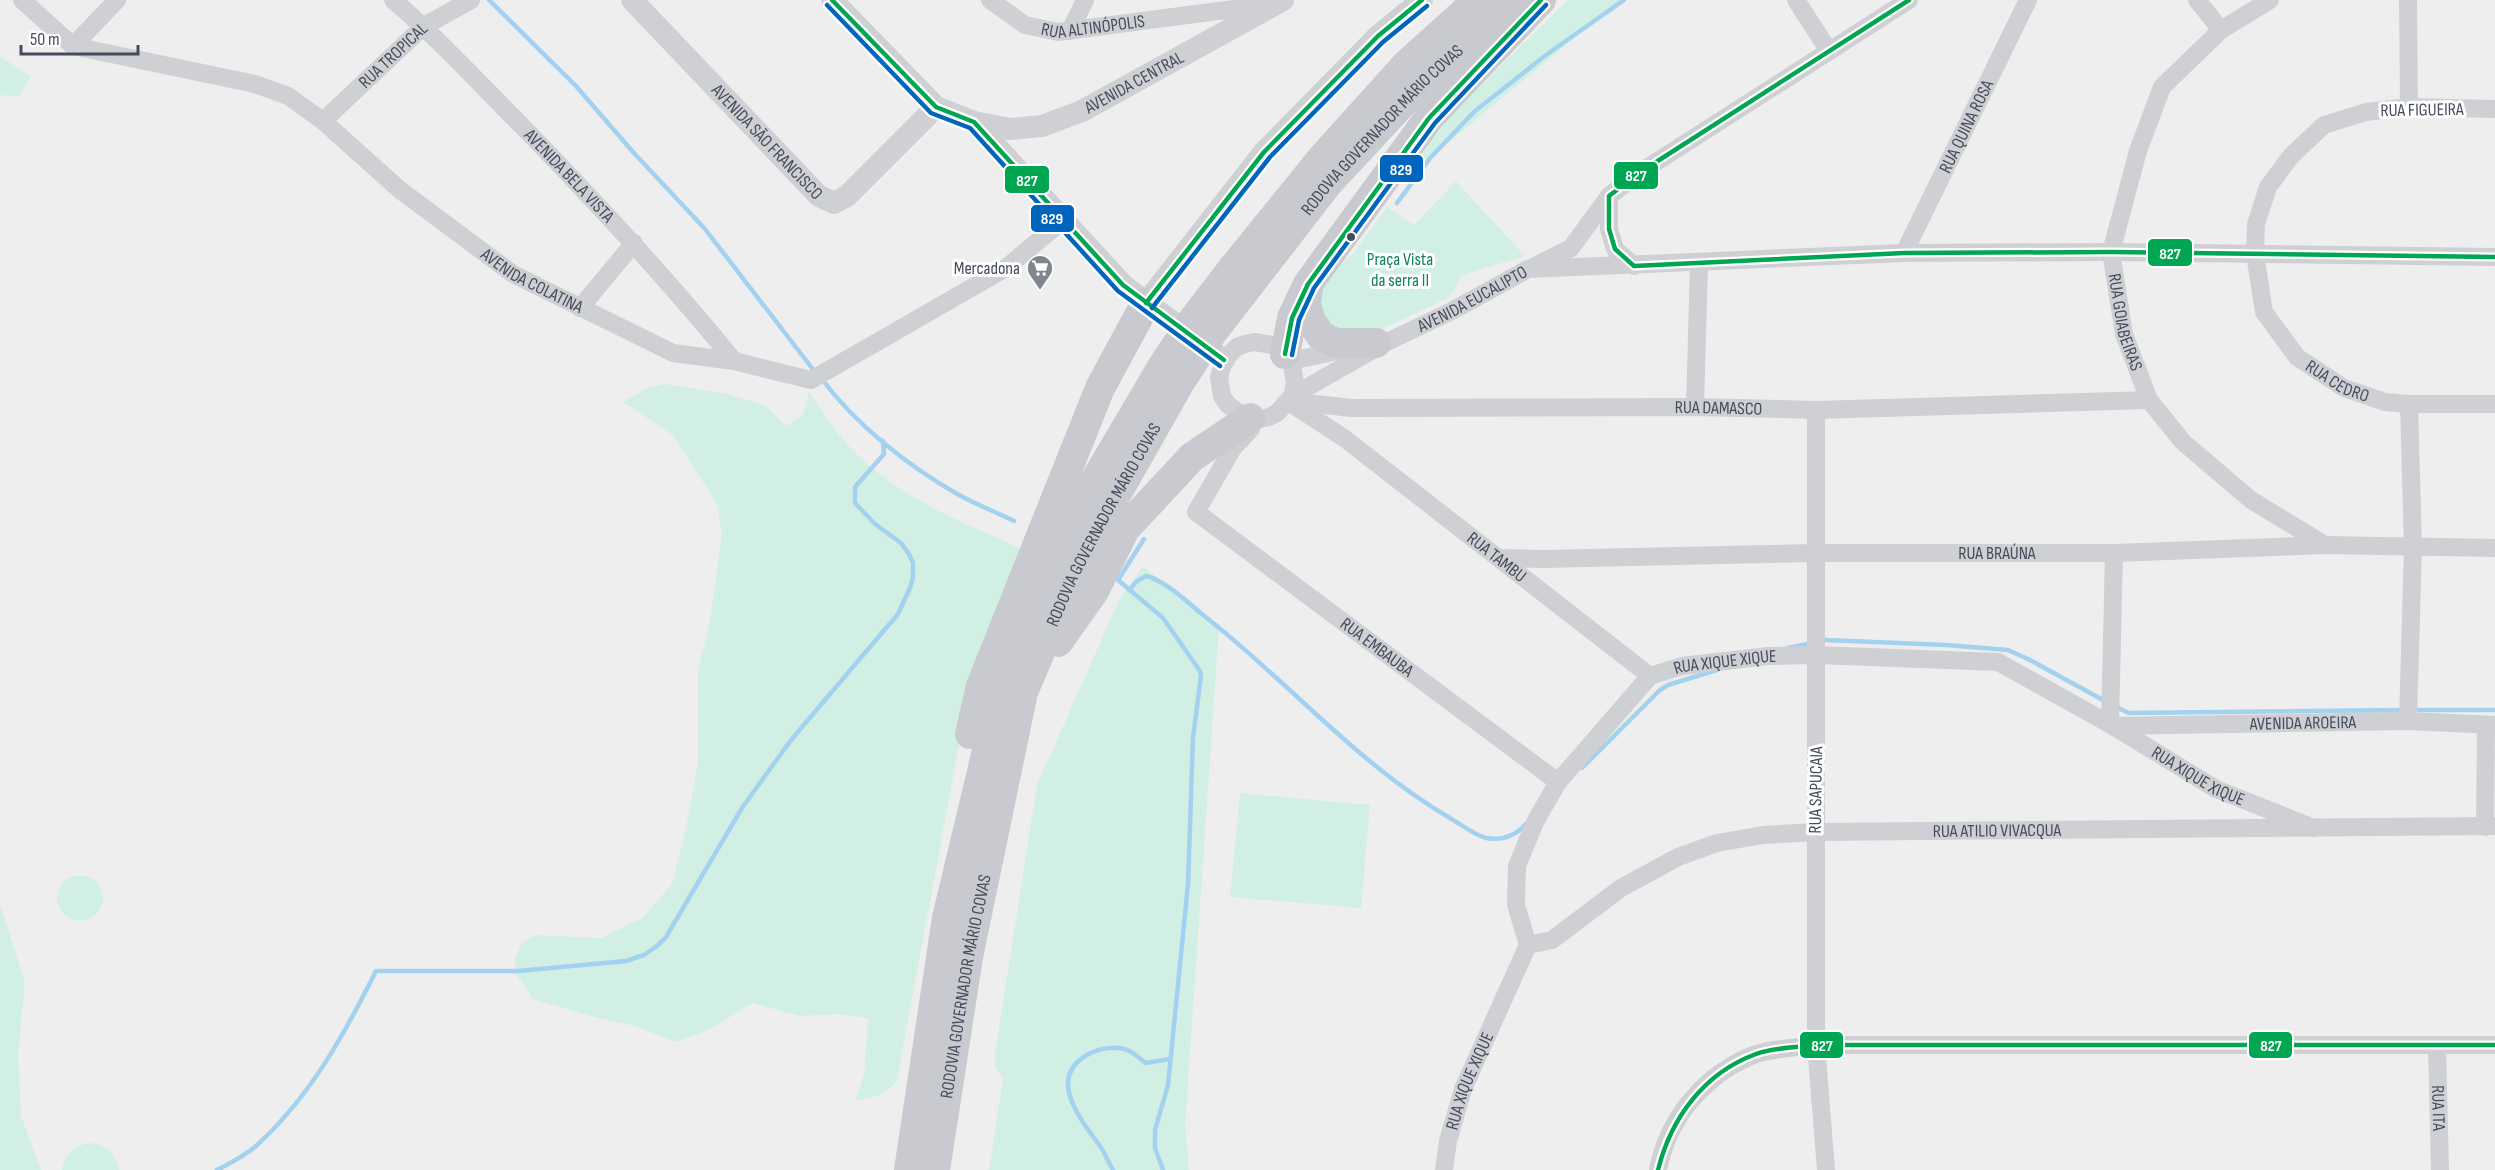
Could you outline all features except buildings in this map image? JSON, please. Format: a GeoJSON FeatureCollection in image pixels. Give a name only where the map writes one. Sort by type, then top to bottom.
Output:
{"type":"FeatureCollection","features":[{"type":"Feature","properties":{"kind":"main road","name":"RODOVIA GOVERNADOR MÁRIO COVAS"},"geometry":{"type":"LineString","coordinates":[[909,1170],[947,918],[998,705],[1093,509],[1171,375],[1202,327],[1323,157],[1405,66],[1478,0]]}},
{"type":"Feature","properties":{"kind":"main road","name":"RODOVIA GOVERNADOR MÁRIO COVAS"},"geometry":{"type":"LineString","coordinates":[[1202,327],[1328,183],[1423,81],[1514,0]]}},
{"type":"Feature","properties":{"kind":"main road"},"geometry":{"type":"LineString","coordinates":[[1288,358],[1292,318],[1308,284],[1429,118],[1540,0]]}},
{"type":"Feature","properties":{"kind":"main road"},"geometry":{"type":"LineString","coordinates":[[1308,284],[1305,305],[1311,321],[1321,336],[1336,343],[1381,343]]}},
{"type":"Feature","properties":{"kind":"main road"},"geometry":{"type":"LineString","coordinates":[[1063,571],[1093,509],[1100,388],[1146,303]]}},
{"type":"Feature","properties":{"kind":"main road"},"geometry":{"type":"LineString","coordinates":[[1093,509],[1192,457],[1255,418]]}},
{"type":"Feature","properties":{"kind":"main road","name":"RODOVIA GOVERNADOR MÁRIO COVAS"},"geometry":{"type":"LineString","coordinates":[[935,1170],[968,957],[1023,692],[1063,571]]}},
{"type":"Feature","properties":{"kind":"street","name":"AVENIDA COLATINA"},"geometry":{"type":"LineString","coordinates":[[22,0],[74,46],[255,84],[288,96],[323,121],[400,190],[513,274],[673,353],[735,361],[811,380],[830,367],[1006,268],[1062,220]]}},
{"type":"Feature","properties":{"kind":"street"},"geometry":{"type":"LineString","coordinates":[[74,46],[117,0]]}},
{"type":"Feature","properties":{"kind":"street","name":"AVENIDA BELA VISTA"},"geometry":{"type":"LineString","coordinates":[[393,0],[424,26],[634,243],[735,361]]}},
{"type":"Feature","properties":{"kind":"street","name":"RUA TROPICAL"},"geometry":{"type":"LineString","coordinates":[[323,121],[424,26],[471,0]]}},
{"type":"Feature","properties":{"kind":"street","name":"AVENIDA SÃO FRANCISCO"},"geometry":{"type":"LineString","coordinates":[[632,0],[819,196],[834,203],[847,196],[936,107]]}},
{"type":"Feature","properties":{"kind":"street"},"geometry":{"type":"LineString","coordinates":[[832,0],[936,107],[974,122],[1123,285],[1224,360]]}},
{"type":"Feature","properties":{"kind":"street","name":"RUA ALTINÓPOLIS"},"geometry":{"type":"LineString","coordinates":[[990,0],[1025,25],[1058,32],[1279,2]]}},
{"type":"Feature","properties":{"kind":"street"},"geometry":{"type":"LineString","coordinates":[[1070,31],[1085,0]]}},
{"type":"Feature","properties":{"kind":"street"},"geometry":{"type":"LineString","coordinates":[[1146,303],[1264,152],[1378,36],[1422,0]]}},
{"type":"Feature","properties":{"kind":"street"},"geometry":{"type":"LineString","coordinates":[[1796,0],[1829,51]]}},
{"type":"Feature","properties":{"kind":"street"},"geometry":{"type":"LineString","coordinates":[[1528,269],[1570,248],[1609,196],[1639,173],[1909,0]]}},
{"type":"Feature","properties":{"kind":"street","name":"RUA QUINA ROSA"},"geometry":{"type":"LineString","coordinates":[[1904,253],[2028,0]]}},
{"type":"Feature","properties":{"kind":"street"},"geometry":{"type":"LineString","coordinates":[[2197,0],[2221,30]]}},
{"type":"Feature","properties":{"kind":"street","name":"RUA GOIABEIRAS"},"geometry":{"type":"LineString","coordinates":[[2270,0],[2221,30],[2162,87],[2138,151],[2111,252],[2124,334],[2149,400],[2182,442],[2251,500],[2325,545]]}},
{"type":"Feature","properties":{"kind":"street"},"geometry":{"type":"LineString","coordinates":[[2408,0],[2409,107]]}},
{"type":"Feature","properties":{"kind":"street","name":"AVENIDA CENTRAL"},"geometry":{"type":"LineString","coordinates":[[974,122],[1010,129],[1042,126],[1082,111],[1279,2]]}},
{"type":"Feature","properties":{"kind":"street"},"geometry":{"type":"LineString","coordinates":[[1204,13],[1209,15],[1213,22],[1214,31],[1210,40]]}},
{"type":"Feature","properties":{"kind":"street","name":"RUA FIGUEIRA"},"geometry":{"type":"LineString","coordinates":[[2255,254],[2256,224],[2268,187],[2291,156],[2324,124],[2366,112],[2409,107],[2495,109]]}},
{"type":"Feature","properties":{"kind":"street"},"geometry":{"type":"LineString","coordinates":[[1007,156],[1012,145],[1042,126]]}},
{"type":"Feature","properties":{"kind":"street"},"geometry":{"type":"LineString","coordinates":[[1609,196],[1609,229],[1615,249],[1634,266]]}},
{"type":"Feature","properties":{"kind":"street"},"geometry":{"type":"LineString","coordinates":[[580,308],[634,243]]}},
{"type":"Feature","properties":{"kind":"street","name":"AVENIDA EUCALIPTO"},"geometry":{"type":"LineString","coordinates":[[1290,400],[1381,343],[1452,311],[1528,269],[1904,253],[2111,252],[2495,257]]}},
{"type":"Feature","properties":{"kind":"street","name":"RUA CEDRO"},"geometry":{"type":"LineString","coordinates":[[2255,254],[2264,312],[2296,357],[2344,388],[2385,402],[2495,404]]}},
{"type":"Feature","properties":{"kind":"street"},"geometry":{"type":"LineString","coordinates":[[1695,407],[1699,263]]}},
{"type":"Feature","properties":{"kind":"street"},"geometry":{"type":"LineString","coordinates":[[1254,342],[1273,345],[1288,358],[1295,373],[1290,400],[1277,413],[1255,418],[1234,411],[1222,396],[1219,378],[1224,360],[1237,347],[1254,342]]}},
{"type":"Feature","properties":{"kind":"street","name":"AVENIDA EUCALIPTO"},"geometry":{"type":"LineString","coordinates":[[1288,358],[1381,343]]}},
{"type":"Feature","properties":{"kind":"street"},"geometry":{"type":"LineString","coordinates":[[1335,372],[1332,381],[1333,391],[1339,400],[1352,408],[1344,416],[1340,425],[1344,438]]}},
{"type":"Feature","properties":{"kind":"street","name":"RUA DAMASCO"},"geometry":{"type":"LineString","coordinates":[[1290,400],[1352,408],[1695,407],[1816,410],[2149,400]]}},
{"type":"Feature","properties":{"kind":"street","name":"RUA TAMBU"},"geometry":{"type":"LineString","coordinates":[[1290,400],[1344,438],[1501,558],[1650,676]]}},
{"type":"Feature","properties":{"kind":"street"},"geometry":{"type":"LineString","coordinates":[[2409,404],[2413,547],[2409,712]]}},
{"type":"Feature","properties":{"kind":"street","name":"RUA SAPUCAIA"},"geometry":{"type":"LineString","coordinates":[[1816,410],[1818,655],[1815,832],[1816,1045],[1826,1170]]}},
{"type":"Feature","properties":{"kind":"street","name":"RUA EMBAUBA"},"geometry":{"type":"LineString","coordinates":[[1255,418],[1233,448],[1196,512],[1558,782]]}},
{"type":"Feature","properties":{"kind":"street","name":"RUA BRAÚNA"},"geometry":{"type":"LineString","coordinates":[[1501,558],[1543,560],[1817,553],[2114,553],[2325,545],[2495,548]]}},
{"type":"Feature","properties":{"kind":"street"},"geometry":{"type":"LineString","coordinates":[[2112,725],[2114,553]]}},
{"type":"Feature","properties":{"kind":"street"},"geometry":{"type":"LineString","coordinates":[[1535,585],[1543,560]]}},
{"type":"Feature","properties":{"kind":"street","name":"RUA XIQUE XIQUE"},"geometry":{"type":"LineString","coordinates":[[1444,1170],[1448,1141],[1462,1089],[1528,945],[1515,905],[1516,866],[1534,822],[1558,782],[1650,676],[1693,664],[1767,656],[1818,655],[1998,662],[2112,725],[2216,789],[2314,828]]}},
{"type":"Feature","properties":{"kind":"street","name":"AVENIDA AROEIRA"},"geometry":{"type":"LineString","coordinates":[[2112,725],[2409,712],[2490,725]]}},
{"type":"Feature","properties":{"kind":"street"},"geometry":{"type":"LineString","coordinates":[[2490,725],[2490,826]]}},
{"type":"Feature","properties":{"kind":"street","name":"RUA ATILIO VIVACQUA"},"geometry":{"type":"LineString","coordinates":[[1528,945],[1552,940],[1621,888],[1678,857],[1717,843],[1763,835],[1815,832],[2490,826]]}},
{"type":"Feature","properties":{"kind":"street"},"geometry":{"type":"LineString","coordinates":[[1658,1170],[1665,1144],[1674,1124],[1695,1095],[1714,1076],[1757,1054],[1816,1045],[2495,1045]]}},
{"type":"Feature","properties":{"kind":"street","name":"RUA ITA"},"geometry":{"type":"LineString","coordinates":[[2437,1046],[2440,1170]]}},
{"type":"Feature","properties":{"kind":"green space"},"geometry":{"type":"Polygon","coordinates":[[[1568,0],[1620,0],[1402,181],[1395,169],[1568,0]]]}},
{"type":"Feature","properties":{"kind":"green space"},"geometry":{"type":"Polygon","coordinates":[[[0,56],[31,77],[18,97],[0,95],[0,56]]]}},
{"type":"Feature","properties":{"kind":"green space","name":"Praça Vista da serra II"},"geometry":{"type":"Polygon","coordinates":[[[1456,181],[1525,256],[1462,275],[1450,297],[1380,330],[1349,336],[1322,321],[1317,288],[1322,278],[1352,255],[1387,207],[1414,225],[1456,181]]]}},
{"type":"Feature","properties":{"kind":"green space"},"geometry":{"type":"Polygon","coordinates":[[[665,384],[724,393],[764,405],[787,426],[803,414],[809,392],[847,444],[887,480],[932,507],[1029,552],[966,707],[897,1080],[884,1093],[875,1097],[856,1100],[864,1075],[868,1018],[840,1014],[800,1016],[752,1003],[709,1030],[676,1042],[635,1026],[533,999],[516,974],[515,959],[522,943],[535,935],[601,938],[643,917],[672,884],[685,833],[698,763],[698,670],[710,621],[722,534],[717,504],[673,435],[623,402],[648,388],[665,384]]]}},
{"type":"Feature","properties":{"kind":"green space"},"geometry":{"type":"Polygon","coordinates":[[[1143,566],[1219,627],[1185,1126],[1189,1170],[989,1170],[1003,1079],[995,1067],[995,1054],[1037,785],[1119,600],[1143,566]]]}},
{"type":"Feature","properties":{"kind":"green space"},"geometry":{"type":"Polygon","coordinates":[[[1240,793],[1370,805],[1361,908],[1230,897],[1240,793]]]}},
{"type":"Feature","properties":{"kind":"green space"},"geometry":{"type":"Polygon","coordinates":[[[80,875],[89,876],[96,882],[102,889],[102,907],[96,914],[89,920],[80,921],[71,920],[64,914],[58,907],[57,898],[58,889],[64,882],[71,876],[80,875]]]}},
{"type":"Feature","properties":{"kind":"green space"},"geometry":{"type":"Polygon","coordinates":[[[0,904],[25,982],[18,1054],[21,1116],[41,1170],[0,1170],[0,904]]]}},
{"type":"Feature","properties":{"kind":"green space"},"geometry":{"type":"Polygon","coordinates":[[[89,1143],[100,1145],[109,1151],[119,1170],[62,1170],[67,1155],[79,1146],[89,1143]]]}},
{"type":"Feature","properties":{"kind":"waterway"},"geometry":{"type":"LineString","coordinates":[[489,0],[576,86],[633,152],[705,229],[815,372]]}},
{"type":"Feature","properties":{"kind":"waterway"},"geometry":{"type":"LineString","coordinates":[[1397,203],[1431,157],[1475,111],[1546,55],[1624,0]]}},
{"type":"Feature","properties":{"kind":"waterway"},"geometry":{"type":"LineString","coordinates":[[821,378],[850,412],[902,458],[959,495],[1014,521]]}},
{"type":"Feature","properties":{"kind":"waterway"},"geometry":{"type":"LineString","coordinates":[[217,1170],[252,1150],[293,1107],[338,1042],[376,971],[518,971],[626,961],[644,955],[666,937],[742,808],[791,740],[898,614],[910,588],[913,563],[909,554],[901,543],[875,524],[855,503],[855,487],[884,454],[883,441]]}},
{"type":"Feature","properties":{"kind":"waterway"},"geometry":{"type":"LineString","coordinates":[[1144,539],[1118,580],[1163,618],[1200,671],[1201,676],[1193,737],[1188,884],[1168,1085],[1155,1130],[1155,1148],[1163,1170]]}},
{"type":"Feature","properties":{"kind":"waterway"},"geometry":{"type":"LineString","coordinates":[[1129,590],[1137,581],[1146,576],[1169,587],[1234,640],[1384,773],[1472,832],[1486,838],[1503,838],[1517,832],[1526,824]]}},
{"type":"Feature","properties":{"kind":"waterway"},"geometry":{"type":"LineString","coordinates":[[1825,640],[2008,650],[2103,700]]}},
{"type":"Feature","properties":{"kind":"waterway"},"geometry":{"type":"LineString","coordinates":[[1788,648],[1812,643]]}},
{"type":"Feature","properties":{"kind":"waterway"},"geometry":{"type":"LineString","coordinates":[[1582,768],[1660,690],[1668,685],[1717,670]]}},
{"type":"Feature","properties":{"kind":"waterway"},"geometry":{"type":"LineString","coordinates":[[2118,708],[2129,713],[2405,710]]}},
{"type":"Feature","properties":{"kind":"waterway"},"geometry":{"type":"LineString","coordinates":[[2414,710],[2495,710]]}},
{"type":"Feature","properties":{"kind":"waterway"},"geometry":{"type":"LineString","coordinates":[[1113,1170],[1072,1102],[1068,1089],[1069,1077],[1075,1065],[1091,1053],[1112,1048],[1130,1051],[1146,1063],[1170,1059]]}},
{"type":"Feature","properties":{"kind":"transit line","name":"827"},"geometry":{"type":"LineString","coordinates":[[832,0],[936,107],[974,122],[1123,285],[1224,360]]}},
{"type":"Feature","properties":{"kind":"transit line","name":"827"},"geometry":{"type":"LineString","coordinates":[[1146,303],[1264,152],[1378,36],[1422,0]]}},
{"type":"Feature","properties":{"kind":"transit line","name":"827"},"geometry":{"type":"LineString","coordinates":[[1285,354],[1292,318],[1308,284],[1429,118],[1541,0]]}},
{"type":"Feature","properties":{"kind":"transit line","name":"827"},"geometry":{"type":"LineString","coordinates":[[1909,0],[1639,173],[1609,196],[1609,229],[1615,249],[1634,266],[1904,253],[2111,252],[2495,257]]}},
{"type":"Feature","properties":{"kind":"transit line","name":"829"},"geometry":{"type":"LineString","coordinates":[[827,5],[931,113],[970,128],[1118,291],[1220,366]]}},
{"type":"Feature","properties":{"kind":"transit line","name":"829"},"geometry":{"type":"LineString","coordinates":[[1292,355],[1299,320],[1314,288],[1435,123],[1546,5]]}},
{"type":"Feature","properties":{"kind":"transit line","name":"829"},"geometry":{"type":"LineString","coordinates":[[1152,308],[1270,157],[1383,42],[1427,6]]}},
{"type":"Feature","properties":{"kind":"transit line","name":"827"},"geometry":{"type":"LineString","coordinates":[[1658,1170],[1671,1133],[1681,1115],[1706,1085],[1737,1062],[1756,1054],[1778,1049],[1816,1045],[2495,1045]]}},
{"type":"Feature","properties":{"kind":"place","name":"Mercadona"},"geometry":{"type":"Point","coordinates":[1040,291]}}]}
